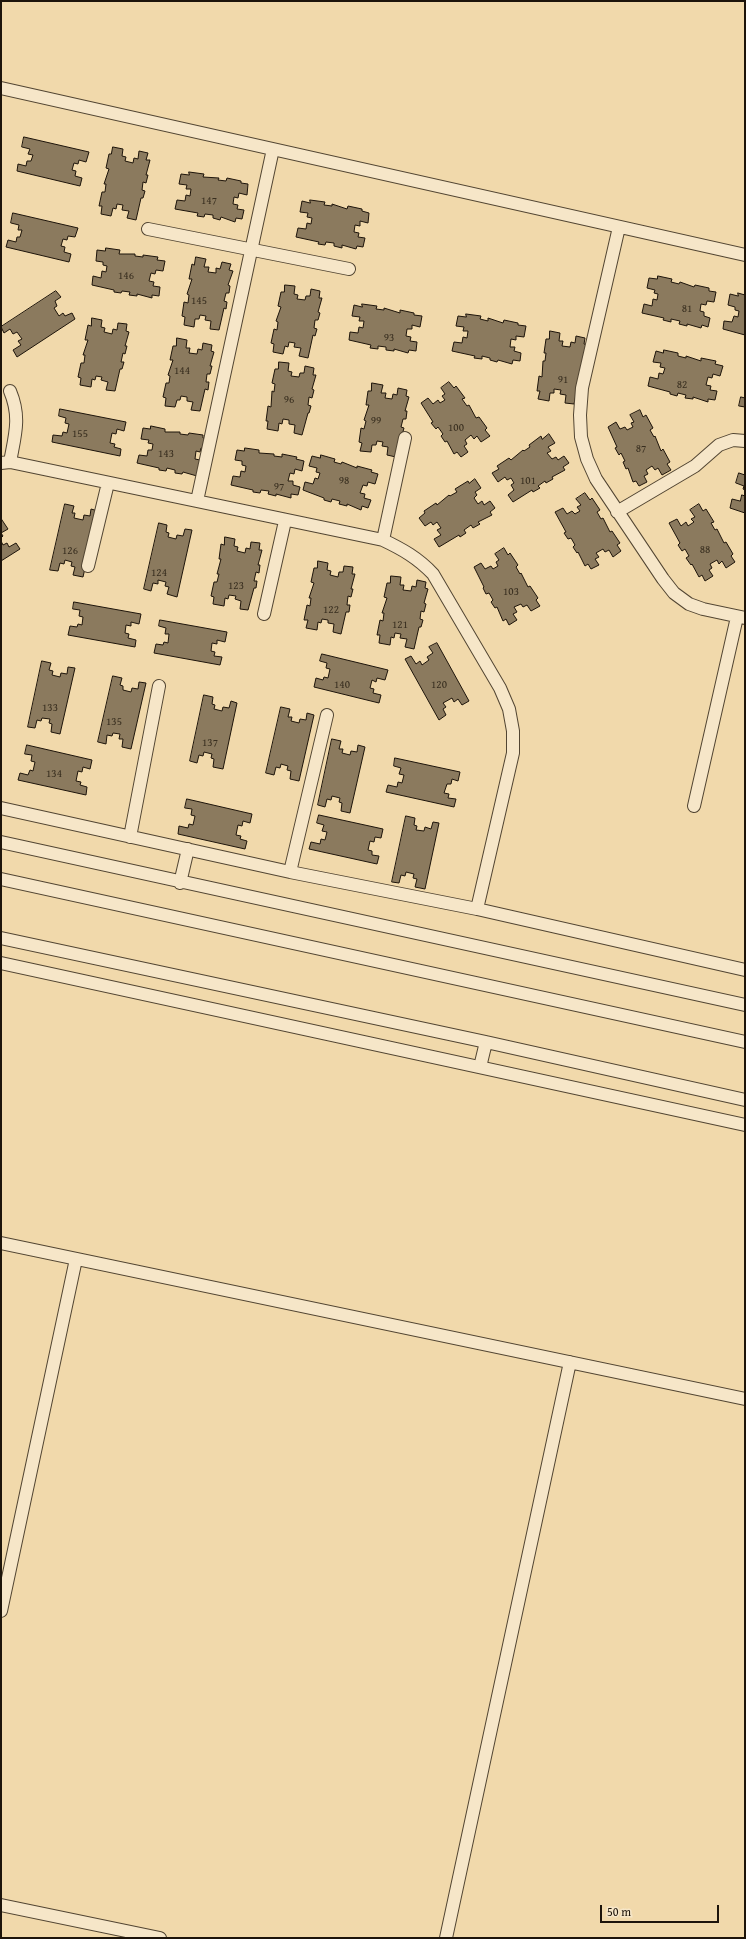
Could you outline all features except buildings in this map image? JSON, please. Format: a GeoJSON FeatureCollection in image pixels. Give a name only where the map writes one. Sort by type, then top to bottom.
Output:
{"type":"FeatureCollection","features":[{"type":"Feature","properties":{"kind":"street"},"geometry":{"type":"LineString","coordinates":[[1,88],[745,255]]}},
{"type":"Feature","properties":{"kind":"street"},"geometry":{"type":"LineString","coordinates":[[196,501],[273,150]]}},
{"type":"Feature","properties":{"kind":"street"},"geometry":{"type":"LineString","coordinates":[[619,227],[582,388],[580,415],[581,437],[587,459],[596,479],[617,512],[674,593],[688,604],[741,618],[694,806]]}},
{"type":"Feature","properties":{"kind":"street"},"geometry":{"type":"LineString","coordinates":[[148,228],[349,269]]}},
{"type":"Feature","properties":{"kind":"street"},"geometry":{"type":"LineString","coordinates":[[10,391],[15,404],[17,422],[5,462],[383,540],[421,561],[433,574],[500,688],[509,709],[513,731],[512,753],[477,909]]}},
{"type":"Feature","properties":{"kind":"street"},"geometry":{"type":"LineString","coordinates":[[383,540],[405,438]]}},
{"type":"Feature","properties":{"kind":"street"},"geometry":{"type":"LineString","coordinates":[[617,512],[695,466],[719,445],[733,440],[745,441]]}},
{"type":"Feature","properties":{"kind":"street"},"geometry":{"type":"LineString","coordinates":[[88,566],[108,483]]}},
{"type":"Feature","properties":{"kind":"street"},"geometry":{"type":"LineString","coordinates":[[264,614],[285,520]]}},
{"type":"Feature","properties":{"kind":"street"},"geometry":{"type":"LineString","coordinates":[[130,837],[159,686]]}},
{"type":"Feature","properties":{"kind":"street"},"geometry":{"type":"LineString","coordinates":[[290,872],[327,715]]}},
{"type":"Feature","properties":{"kind":"street"},"geometry":{"type":"LineString","coordinates":[[1,808],[290,872],[477,909],[745,970]]}},
{"type":"Feature","properties":{"kind":"street"},"geometry":{"type":"LineString","coordinates":[[1,842],[180,883],[745,1005]]}},
{"type":"Feature","properties":{"kind":"street"},"geometry":{"type":"LineString","coordinates":[[180,883],[188,849]]}},
{"type":"Feature","properties":{"kind":"street"},"geometry":{"type":"LineString","coordinates":[[1,879],[745,1042]]}},
{"type":"Feature","properties":{"kind":"street"},"geometry":{"type":"LineString","coordinates":[[1,938],[486,1042],[745,1100]]}},
{"type":"Feature","properties":{"kind":"street"},"geometry":{"type":"LineString","coordinates":[[1,963],[745,1125]]}},
{"type":"Feature","properties":{"kind":"street"},"geometry":{"type":"LineString","coordinates":[[480,1067],[486,1042]]}},
{"type":"Feature","properties":{"kind":"street"},"geometry":{"type":"LineString","coordinates":[[1,1243],[745,1399]]}},
{"type":"Feature","properties":{"kind":"street"},"geometry":{"type":"LineString","coordinates":[[1,1611],[76,1259]]}},
{"type":"Feature","properties":{"kind":"street"},"geometry":{"type":"LineString","coordinates":[[446,1938],[570,1362]]}},
{"type":"Feature","properties":{"kind":"street"},"geometry":{"type":"LineString","coordinates":[[1,1905],[160,1938]]}}]}
